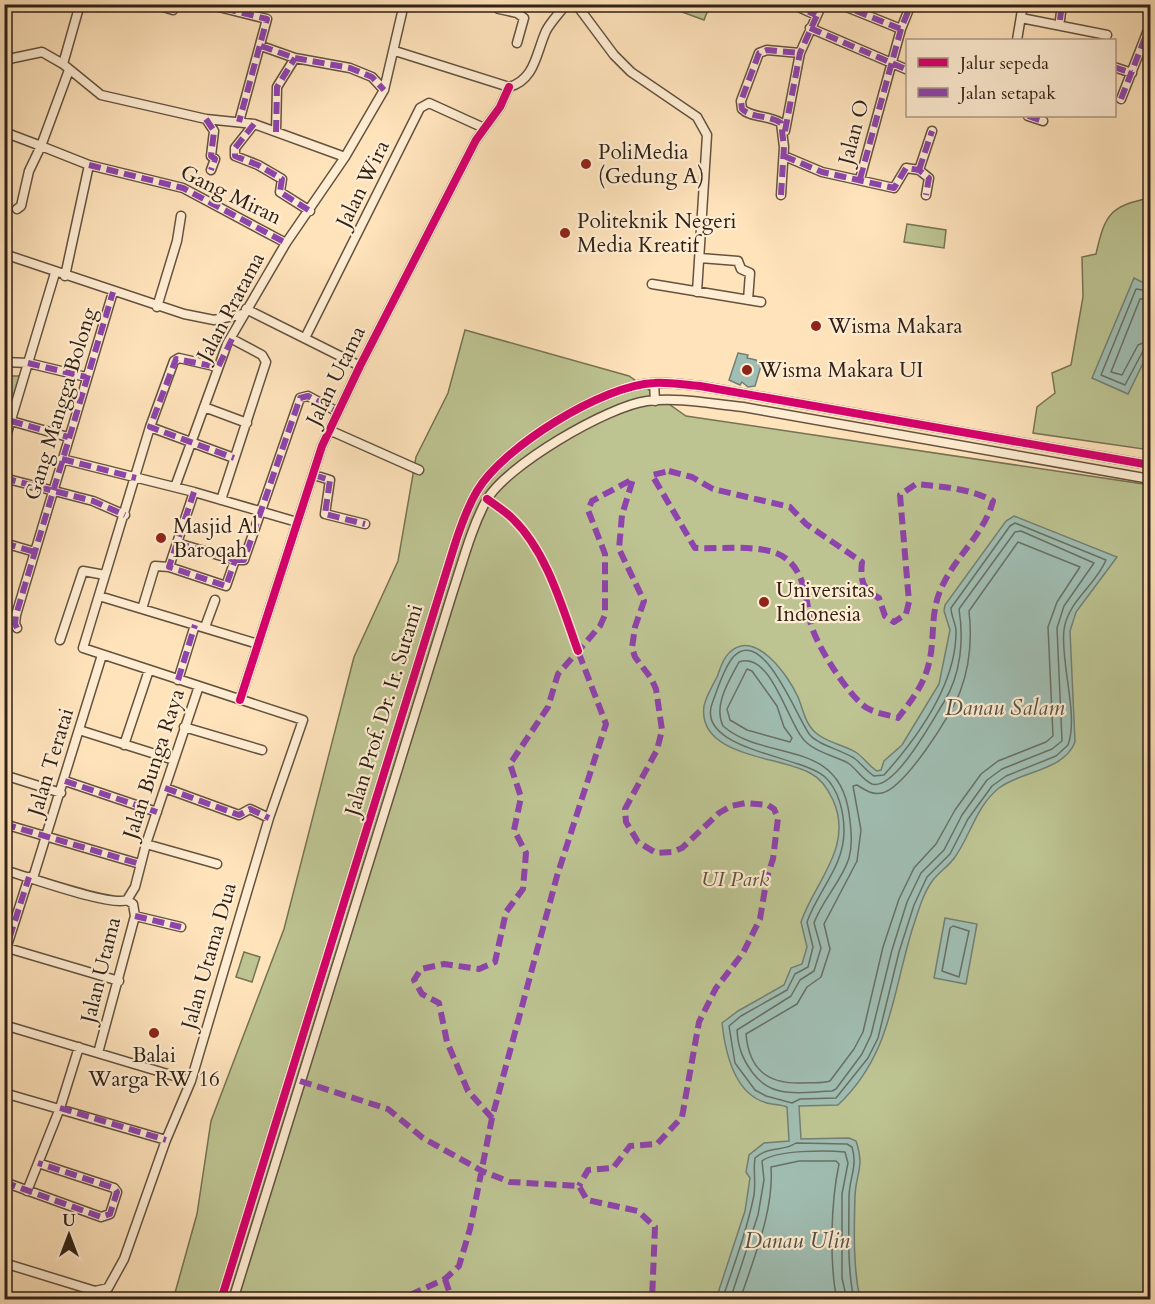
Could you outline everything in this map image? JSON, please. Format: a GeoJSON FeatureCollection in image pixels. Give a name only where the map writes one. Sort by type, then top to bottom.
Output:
{"type":"FeatureCollection","features":[{"type":"Feature","properties":{"kind":"street"},"geometry":{"type":"LineString","coordinates":[[17,209],[21,206],[28,171],[41,146],[66,67],[80,4]]}},
{"type":"Feature","properties":{"kind":"street"},"geometry":{"type":"LineString","coordinates":[[154,4],[173,10],[177,4]]}},
{"type":"Feature","properties":{"kind":"street"},"geometry":{"type":"LineString","coordinates":[[207,4],[267,19],[239,122]]}},
{"type":"Feature","properties":{"kind":"street","name":"Jalan Pratama"},"geometry":{"type":"LineString","coordinates":[[175,487],[227,344],[286,243],[345,157],[384,90],[404,4]]}},
{"type":"Feature","properties":{"kind":"street"},"geometry":{"type":"LineString","coordinates":[[499,4],[499,9],[517,13],[524,18],[517,44]]}},
{"type":"Feature","properties":{"kind":"street"},"geometry":{"type":"LineString","coordinates":[[576,4],[614,55],[631,72],[697,117],[704,125],[707,135],[697,292]]}},
{"type":"Feature","properties":{"kind":"street"},"geometry":{"type":"LineString","coordinates":[[792,4],[816,15]]}},
{"type":"Feature","properties":{"kind":"street"},"geometry":{"type":"LineString","coordinates":[[781,195],[784,134],[800,53],[822,4]]}},
{"type":"Feature","properties":{"kind":"street","name":"Jalan O"},"geometry":{"type":"LineString","coordinates":[[784,156],[822,172],[860,179],[891,63],[911,4]]}},
{"type":"Feature","properties":{"kind":"street"},"geometry":{"type":"LineString","coordinates":[[1017,39],[1023,4]]}},
{"type":"Feature","properties":{"kind":"street"},"geometry":{"type":"LineString","coordinates":[[1060,20],[1062,4]]}},
{"type":"Feature","properties":{"kind":"street"},"geometry":{"type":"LineString","coordinates":[[394,51],[509,87],[528,78],[547,28],[566,5]]}},
{"type":"Feature","properties":{"kind":"street"},"geometry":{"type":"LineString","coordinates":[[840,5],[901,29]]}},
{"type":"Feature","properties":{"kind":"street"},"geometry":{"type":"LineString","coordinates":[[1021,18],[1107,35]]}},
{"type":"Feature","properties":{"kind":"street"},"geometry":{"type":"LineString","coordinates":[[1122,99],[1150,25]]}},
{"type":"Feature","properties":{"kind":"street"},"geometry":{"type":"LineString","coordinates":[[810,28],[906,68]]}},
{"type":"Feature","properties":{"kind":"street"},"geometry":{"type":"LineString","coordinates":[[261,46],[295,58],[350,68],[372,76],[384,90]]}},
{"type":"Feature","properties":{"kind":"street"},"geometry":{"type":"LineString","coordinates":[[784,134],[781,123],[773,118],[746,113],[742,109],[741,100],[759,53],[767,50],[800,53]]}},
{"type":"Feature","properties":{"kind":"street"},"geometry":{"type":"LineString","coordinates":[[4,60],[42,52],[66,67],[101,95],[207,119],[254,124],[345,157]]}},
{"type":"Feature","properties":{"kind":"street"},"geometry":{"type":"LineString","coordinates":[[276,132],[277,87],[295,58]]}},
{"type":"Feature","properties":{"kind":"street"},"geometry":{"type":"LineString","coordinates":[[1116,68],[1132,73]]}},
{"type":"Feature","properties":{"kind":"street","name":"Jalan Utama"},"geometry":{"type":"LineString","coordinates":[[240,700],[329,430],[476,140],[500,107],[509,87]]}},
{"type":"Feature","properties":{"kind":"street","name":"Jalan Wira"},"geometry":{"type":"LineString","coordinates":[[305,338],[420,108],[429,103],[484,128]]}},
{"type":"Feature","properties":{"kind":"street"},"geometry":{"type":"LineString","coordinates":[[1031,117],[1043,121]]}},
{"type":"Feature","properties":{"kind":"street"},"geometry":{"type":"LineString","coordinates":[[207,119],[214,130],[211,156],[214,159],[211,170]]}},
{"type":"Feature","properties":{"kind":"street"},"geometry":{"type":"LineString","coordinates":[[254,124],[235,148],[235,156],[258,165],[282,179],[280,192],[310,211]]}},
{"type":"Feature","properties":{"kind":"street"},"geometry":{"type":"LineString","coordinates":[[919,170],[932,130]]}},
{"type":"Feature","properties":{"kind":"street","name":"Gang Miran"},"geometry":{"type":"LineString","coordinates":[[4,132],[89,165],[183,188],[286,243]]}},
{"type":"Feature","properties":{"kind":"street"},"geometry":{"type":"LineString","coordinates":[[65,276],[89,165]]}},
{"type":"Feature","properties":{"kind":"street"},"geometry":{"type":"LineString","coordinates":[[860,179],[894,188],[906,168],[919,170],[929,178],[926,195]]}},
{"type":"Feature","properties":{"kind":"street"},"geometry":{"type":"LineString","coordinates":[[157,307],[177,241],[181,216]]}},
{"type":"Feature","properties":{"kind":"street"},"geometry":{"type":"LineString","coordinates":[[4,254],[157,307],[214,320],[245,312],[305,338],[360,366]]}},
{"type":"Feature","properties":{"kind":"street"},"geometry":{"type":"LineString","coordinates":[[700,258],[738,261],[741,269],[750,273],[748,300]]}},
{"type":"Feature","properties":{"kind":"street"},"geometry":{"type":"LineString","coordinates":[[4,443],[55,273]]}},
{"type":"Feature","properties":{"kind":"street"},"geometry":{"type":"LineString","coordinates":[[652,284],[761,302]]}},
{"type":"Feature","properties":{"kind":"street","name":"Gang Mangga Bolong"},"geometry":{"type":"LineString","coordinates":[[17,628],[15,621],[113,292]]}},
{"type":"Feature","properties":{"kind":"street"},"geometry":{"type":"LineString","coordinates":[[221,501],[266,358],[232,339]]}},
{"type":"Feature","properties":{"kind":"street"},"geometry":{"type":"LineString","coordinates":[[218,368],[176,359],[150,428],[99,596],[258,644]]}},
{"type":"Feature","properties":{"kind":"street"},"geometry":{"type":"LineString","coordinates":[[4,362],[28,363],[86,377]]}},
{"type":"Feature","properties":{"kind":"street"},"geometry":{"type":"LineString","coordinates":[[654,383],[655,401]]}},
{"type":"Feature","properties":{"kind":"street","name":"Jalan Prof. Dr. Ir. Sutami"},"geometry":{"type":"LineString","coordinates":[[221,1299],[464,517],[477,490],[498,466],[526,442],[568,414],[623,389],[654,383],[700,386],[1150,465]]}},
{"type":"Feature","properties":{"kind":"street"},"geometry":{"type":"LineString","coordinates":[[177,543],[236,560],[244,560],[300,398],[308,396],[338,412]]}},
{"type":"Feature","properties":{"kind":"street","name":"Jalan Prof. Dr. Ir. Sutami"},"geometry":{"type":"LineString","coordinates":[[233,1299],[453,591],[487,499],[506,476],[535,453],[577,430],[636,404],[681,400],[742,407],[1150,478]]}},
{"type":"Feature","properties":{"kind":"street"},"geometry":{"type":"LineString","coordinates":[[204,407],[247,423]]}},
{"type":"Feature","properties":{"kind":"street"},"geometry":{"type":"LineString","coordinates":[[11,421],[68,437]]}},
{"type":"Feature","properties":{"kind":"street"},"geometry":{"type":"LineString","coordinates":[[150,428],[234,458]]}},
{"type":"Feature","properties":{"kind":"street"},"geometry":{"type":"LineString","coordinates":[[329,430],[419,470]]}},
{"type":"Feature","properties":{"kind":"street"},"geometry":{"type":"LineString","coordinates":[[1055,461],[1058,448]]}},
{"type":"Feature","properties":{"kind":"street"},"geometry":{"type":"LineString","coordinates":[[62,459],[194,492],[297,522]]}},
{"type":"Feature","properties":{"kind":"street"},"geometry":{"type":"LineString","coordinates":[[314,475],[330,480],[325,514],[365,524]]}},
{"type":"Feature","properties":{"kind":"street"},"geometry":{"type":"LineString","coordinates":[[4,478],[93,501],[124,515]]}},
{"type":"Feature","properties":{"kind":"street"},"geometry":{"type":"LineString","coordinates":[[169,567],[194,492]]}},
{"type":"Feature","properties":{"kind":"street"},"geometry":{"type":"LineString","coordinates":[[4,543],[35,552]]}},
{"type":"Feature","properties":{"kind":"street"},"geometry":{"type":"LineString","coordinates":[[142,609],[155,566],[169,567],[226,586],[236,560]]}},
{"type":"Feature","properties":{"kind":"street"},"geometry":{"type":"LineString","coordinates":[[60,640],[84,571],[105,575]]}},
{"type":"Feature","properties":{"kind":"street","name":"Jalan Bunga Raya"},"geometry":{"type":"LineString","coordinates":[[99,596],[83,648],[199,686],[146,844],[135,887],[127,900]]}},
{"type":"Feature","properties":{"kind":"street"},"geometry":{"type":"LineString","coordinates":[[205,627],[215,600]]}},
{"type":"Feature","properties":{"kind":"street"},"geometry":{"type":"LineString","coordinates":[[178,680],[195,625]]}},
{"type":"Feature","properties":{"kind":"street","name":"Jalan Teratai"},"geometry":{"type":"LineString","coordinates":[[5,950],[47,837],[102,655]]}},
{"type":"Feature","properties":{"kind":"street"},"geometry":{"type":"LineString","coordinates":[[124,745],[149,670]]}},
{"type":"Feature","properties":{"kind":"street","name":"Jalan Utama Dua"},"geometry":{"type":"LineString","coordinates":[[94,1295],[108,1288],[124,1259],[166,1140],[191,1081],[269,818],[303,720],[199,686]]}},
{"type":"Feature","properties":{"kind":"street"},"geometry":{"type":"LineString","coordinates":[[184,727],[262,750]]}},
{"type":"Feature","properties":{"kind":"street"},"geometry":{"type":"LineString","coordinates":[[79,730],[174,760]]}},
{"type":"Feature","properties":{"kind":"street"},"geometry":{"type":"LineString","coordinates":[[4,775],[61,793]]}},
{"type":"Feature","properties":{"kind":"street"},"geometry":{"type":"LineString","coordinates":[[65,781],[157,812]]}},
{"type":"Feature","properties":{"kind":"street"},"geometry":{"type":"LineString","coordinates":[[165,788],[239,815],[250,809],[269,818]]}},
{"type":"Feature","properties":{"kind":"street"},"geometry":{"type":"LineString","coordinates":[[4,824],[141,864]]}},
{"type":"Feature","properties":{"kind":"street"},"geometry":{"type":"LineString","coordinates":[[146,844],[217,864]]}},
{"type":"Feature","properties":{"kind":"street"},"geometry":{"type":"LineString","coordinates":[[4,870],[109,901],[127,900]]}},
{"type":"Feature","properties":{"kind":"street","name":"Jalan Utama"},"geometry":{"type":"LineString","coordinates":[[98,1053],[135,915],[133,904],[127,900]]}},
{"type":"Feature","properties":{"kind":"street"},"geometry":{"type":"LineString","coordinates":[[135,915],[180,927]]}},
{"type":"Feature","properties":{"kind":"street"},"geometry":{"type":"LineString","coordinates":[[5,950],[118,981]]}},
{"type":"Feature","properties":{"kind":"street"},"geometry":{"type":"LineString","coordinates":[[4,1025],[191,1081]]}},
{"type":"Feature","properties":{"kind":"street"},"geometry":{"type":"LineString","coordinates":[[27,1191],[60,1108],[79,1047]]}},
{"type":"Feature","properties":{"kind":"street"},"geometry":{"type":"LineString","coordinates":[[4,1093],[166,1140]]}},
{"type":"Feature","properties":{"kind":"street"},"geometry":{"type":"LineString","coordinates":[[4,1182],[101,1217],[110,1214],[117,1192],[114,1188],[38,1163]]}},
{"type":"Feature","properties":{"kind":"street"},"geometry":{"type":"LineString","coordinates":[[4,1263],[94,1295]]}},
{"type":"Feature","properties":{"kind":"green space"},"geometry":{"type":"Polygon","coordinates":[[[710,4],[704,20],[663,5],[710,4]]]}},
{"type":"Feature","properties":{"kind":"green space"},"geometry":{"type":"Polygon","coordinates":[[[1150,198],[1150,450],[1033,433],[1037,407],[1055,393],[1052,373],[1071,365],[1083,297],[1082,257],[1096,254],[1106,221],[1111,214],[1126,204],[1150,198]]]}},
{"type":"Feature","properties":{"kind":"green space"},"geometry":{"type":"Polygon","coordinates":[[[907,224],[946,230],[944,248],[904,242],[907,224]]]}},
{"type":"Feature","properties":{"kind":"green space","name":"UI Park"},"geometry":{"type":"Polygon","coordinates":[[[465,330],[629,376],[686,416],[1150,485],[1150,1282],[1137,1299],[173,1300],[197,1214],[211,1121],[284,929],[354,657],[398,561],[416,457],[448,393],[465,330]]]}},
{"type":"Feature","properties":{"kind":"green space"},"geometry":{"type":"Polygon","coordinates":[[[5,376],[20,376],[5,429],[5,376]]]}},
{"type":"Feature","properties":{"kind":"green space"},"geometry":{"type":"Polygon","coordinates":[[[244,952],[260,957],[252,982],[236,977],[244,952]]]}},
{"type":"Feature","properties":{"kind":"water"},"geometry":{"type":"Polygon","coordinates":[[[1134,278],[1150,286],[1150,349],[1128,394],[1092,378],[1134,278]]]}},
{"type":"Feature","properties":{"kind":"water","name":"Wisma Makara UI"},"geometry":{"type":"Polygon","coordinates":[[[738,353],[748,355],[747,358],[756,360],[761,366],[755,386],[748,387],[742,382],[740,385],[729,380],[738,353]]]}},
{"type":"Feature","properties":{"kind":"water","name":"Danau Salam"},"geometry":{"type":"Polygon","coordinates":[[[1014,516],[1117,557],[1076,612],[1070,631],[1075,742],[1062,759],[1008,782],[991,795],[979,812],[955,857],[929,885],[913,927],[888,1022],[870,1065],[838,1105],[799,1106],[801,1139],[849,1138],[856,1141],[859,1150],[854,1248],[860,1299],[716,1299],[745,1211],[750,1178],[746,1172],[749,1155],[764,1143],[789,1141],[787,1107],[764,1102],[754,1097],[738,1080],[729,1057],[722,1023],[738,1011],[784,985],[791,968],[802,964],[807,947],[801,922],[830,863],[839,833],[838,817],[833,800],[820,781],[814,775],[797,767],[743,752],[713,736],[705,723],[706,698],[729,653],[739,647],[749,646],[760,650],[779,667],[794,688],[812,729],[825,739],[857,753],[877,771],[881,770],[884,761],[902,745],[939,684],[950,630],[944,611],[945,605],[1006,521],[1014,516]]]}},
{"type":"Feature","properties":{"kind":"water"},"geometry":{"type":"Polygon","coordinates":[[[945,918],[977,924],[966,984],[934,978],[945,918]]]}},
{"type":"Feature","properties":{"kind":"marked path"},"geometry":{"type":"LineString","coordinates":[[154,4],[173,10],[177,4]]}},
{"type":"Feature","properties":{"kind":"marked path"},"geometry":{"type":"LineString","coordinates":[[207,4],[267,19],[239,122]]}},
{"type":"Feature","properties":{"kind":"marked path"},"geometry":{"type":"LineString","coordinates":[[792,4],[816,15]]}},
{"type":"Feature","properties":{"kind":"marked path"},"geometry":{"type":"LineString","coordinates":[[785,131],[800,53],[822,4]]}},
{"type":"Feature","properties":{"kind":"marked path"},"geometry":{"type":"LineString","coordinates":[[839,4],[901,29]]}},
{"type":"Feature","properties":{"kind":"marked path"},"geometry":{"type":"LineString","coordinates":[[860,179],[901,29],[911,4]]}},
{"type":"Feature","properties":{"kind":"marked path"},"geometry":{"type":"LineString","coordinates":[[1060,20],[1062,4]]}},
{"type":"Feature","properties":{"kind":"marked path"},"geometry":{"type":"LineString","coordinates":[[1121,99],[1150,25]]}},
{"type":"Feature","properties":{"kind":"marked path"},"geometry":{"type":"LineString","coordinates":[[810,28],[906,69]]}},
{"type":"Feature","properties":{"kind":"marked path"},"geometry":{"type":"LineString","coordinates":[[261,46],[295,58],[350,68],[372,77],[384,90]]}},
{"type":"Feature","properties":{"kind":"marked path"},"geometry":{"type":"LineString","coordinates":[[781,195],[784,147],[781,123],[746,112],[742,109],[741,101],[759,53],[767,50],[800,53]]}},
{"type":"Feature","properties":{"kind":"marked path"},"geometry":{"type":"LineString","coordinates":[[276,132],[277,87],[295,58]]}},
{"type":"Feature","properties":{"kind":"marked path"},"geometry":{"type":"LineString","coordinates":[[1116,68],[1132,73]]}},
{"type":"Feature","properties":{"kind":"marked path"},"geometry":{"type":"LineString","coordinates":[[1031,117],[1043,121]]}},
{"type":"Feature","properties":{"kind":"marked path"},"geometry":{"type":"LineString","coordinates":[[206,119],[214,131],[211,156],[215,159],[211,170]]}},
{"type":"Feature","properties":{"kind":"marked path"},"geometry":{"type":"LineString","coordinates":[[254,124],[235,148],[235,156],[258,165],[282,179],[280,192],[310,211]]}},
{"type":"Feature","properties":{"kind":"marked path"},"geometry":{"type":"LineString","coordinates":[[919,170],[932,131]]}},
{"type":"Feature","properties":{"kind":"marked path"},"geometry":{"type":"LineString","coordinates":[[784,156],[822,172],[894,188],[906,168],[919,170],[929,178],[926,195]]}},
{"type":"Feature","properties":{"kind":"marked path"},"geometry":{"type":"LineString","coordinates":[[89,165],[183,188],[286,243]]}},
{"type":"Feature","properties":{"kind":"marked path"},"geometry":{"type":"LineString","coordinates":[[17,628],[16,615],[113,292]]}},
{"type":"Feature","properties":{"kind":"marked path"},"geometry":{"type":"LineString","coordinates":[[232,339],[218,367],[176,359],[150,427],[234,458]]}},
{"type":"Feature","properties":{"kind":"marked path"},"geometry":{"type":"LineString","coordinates":[[28,363],[86,377]]}},
{"type":"Feature","properties":{"kind":"marked path"},"geometry":{"type":"LineString","coordinates":[[235,560],[244,560],[300,398],[308,396],[338,412]]}},
{"type":"Feature","properties":{"kind":"marked path"},"geometry":{"type":"LineString","coordinates":[[11,421],[68,437]]}},
{"type":"Feature","properties":{"kind":"marked path"},"geometry":{"type":"LineString","coordinates":[[62,459],[136,478]]}},
{"type":"Feature","properties":{"kind":"marked path"},"geometry":{"type":"LineString","coordinates":[[669,471],[692,477],[713,489],[790,507],[806,524],[862,562],[863,583],[879,598],[885,616],[894,622],[906,614],[909,602],[900,495],[916,484],[965,491],[993,501],[983,525],[953,567],[940,591],[935,609],[927,671],[917,692],[898,718],[867,708],[842,681],[813,629],[797,571],[783,556],[764,550],[745,548],[695,548],[652,475],[669,471]]}},
{"type":"Feature","properties":{"kind":"marked path"},"geometry":{"type":"LineString","coordinates":[[314,475],[330,480],[325,514],[365,524]]}},
{"type":"Feature","properties":{"kind":"marked path"},"geometry":{"type":"LineString","coordinates":[[4,478],[93,501],[125,515]]}},
{"type":"Feature","properties":{"kind":"marked path"},"geometry":{"type":"LineString","coordinates":[[492,1118],[468,1091],[447,1042],[439,1003],[422,994],[414,980],[421,969],[444,964],[479,969],[495,962],[506,912],[523,889],[526,853],[514,830],[521,797],[510,764],[548,707],[558,674],[600,626],[605,615],[605,554],[588,510],[592,501],[633,479],[622,515],[619,549],[644,601],[635,627],[632,648],[635,657],[651,678],[656,689],[662,730],[657,750],[625,809],[626,822],[638,842],[656,853],[672,852],[682,848],[719,813],[731,806],[746,803],[768,805],[774,809],[778,818],[773,859],[767,877],[760,919],[743,953],[716,988],[699,1022],[682,1117],[657,1144],[630,1146],[613,1168],[588,1170],[579,1186]]}},
{"type":"Feature","properties":{"kind":"marked path"},"geometry":{"type":"LineString","coordinates":[[177,543],[235,560],[226,586],[169,567],[194,492]]}},
{"type":"Feature","properties":{"kind":"marked path"},"geometry":{"type":"LineString","coordinates":[[4,543],[35,552]]}},
{"type":"Feature","properties":{"kind":"marked path"},"geometry":{"type":"LineString","coordinates":[[178,680],[195,625]]}},
{"type":"Feature","properties":{"kind":"marked path"},"geometry":{"type":"LineString","coordinates":[[393,1300],[401,1299],[445,1279],[459,1266],[470,1229],[492,1118],[557,876],[606,724],[578,651]]}},
{"type":"Feature","properties":{"kind":"marked path"},"geometry":{"type":"LineString","coordinates":[[65,781],[157,812]]}},
{"type":"Feature","properties":{"kind":"marked path"},"geometry":{"type":"LineString","coordinates":[[165,788],[239,815],[250,809],[269,818]]}},
{"type":"Feature","properties":{"kind":"marked path"},"geometry":{"type":"LineString","coordinates":[[4,824],[140,864]]}},
{"type":"Feature","properties":{"kind":"marked path"},"geometry":{"type":"LineString","coordinates":[[4,955],[29,877]]}},
{"type":"Feature","properties":{"kind":"marked path"},"geometry":{"type":"LineString","coordinates":[[135,916],[181,927]]}},
{"type":"Feature","properties":{"kind":"marked path"},"geometry":{"type":"LineString","coordinates":[[300,1081],[388,1109],[423,1138],[482,1171],[510,1182],[579,1186],[587,1200],[638,1211],[655,1227],[652,1300]]}},
{"type":"Feature","properties":{"kind":"marked path"},"geometry":{"type":"LineString","coordinates":[[60,1108],[166,1140]]}},
{"type":"Feature","properties":{"kind":"marked path"},"geometry":{"type":"LineString","coordinates":[[4,1182],[101,1217],[110,1214],[117,1192],[114,1188],[38,1163]]}},
{"type":"Feature","properties":{"kind":"marked path"},"geometry":{"type":"LineString","coordinates":[[445,1279],[452,1300]]}},
{"type":"Feature","properties":{"kind":"cycle path"},"geometry":{"type":"LineString","coordinates":[[240,700],[322,446],[360,366],[476,140],[500,107],[509,87]]}},
{"type":"Feature","properties":{"kind":"cycle path"},"geometry":{"type":"LineString","coordinates":[[221,1300],[459,533],[477,491],[508,456],[556,421],[582,406],[633,386],[671,383],[700,386],[1150,465]]}},
{"type":"Feature","properties":{"kind":"cycle path"},"geometry":{"type":"LineString","coordinates":[[487,499],[513,519],[535,547],[552,581],[578,651]]}},
{"type":"Feature","properties":{"kind":"place","name":"PoliMedia (Gedung A)"},"geometry":{"type":"Point","coordinates":[586,164]}},
{"type":"Feature","properties":{"kind":"place","name":"Politeknik Negeri Media Kreatif"},"geometry":{"type":"Point","coordinates":[565,233]}},
{"type":"Feature","properties":{"kind":"place","name":"Wisma Makara"},"geometry":{"type":"Point","coordinates":[816,326]}},
{"type":"Feature","properties":{"kind":"place","name":"Wisma Makara UI"},"geometry":{"type":"Point","coordinates":[747,370]}},
{"type":"Feature","properties":{"kind":"place","name":"Masjid Al Baroqah"},"geometry":{"type":"Point","coordinates":[161,538]}},
{"type":"Feature","properties":{"kind":"place","name":"Universitas Indonesia"},"geometry":{"type":"Point","coordinates":[764,602]}},
{"type":"Feature","properties":{"kind":"place","name":"Balai Warga RW 16"},"geometry":{"type":"Point","coordinates":[154,1033]}},
{"type":"Feature","properties":{"kind":"water label","name":"Danau Ulin"},"geometry":{"type":"Point","coordinates":[797,1241]}}]}
